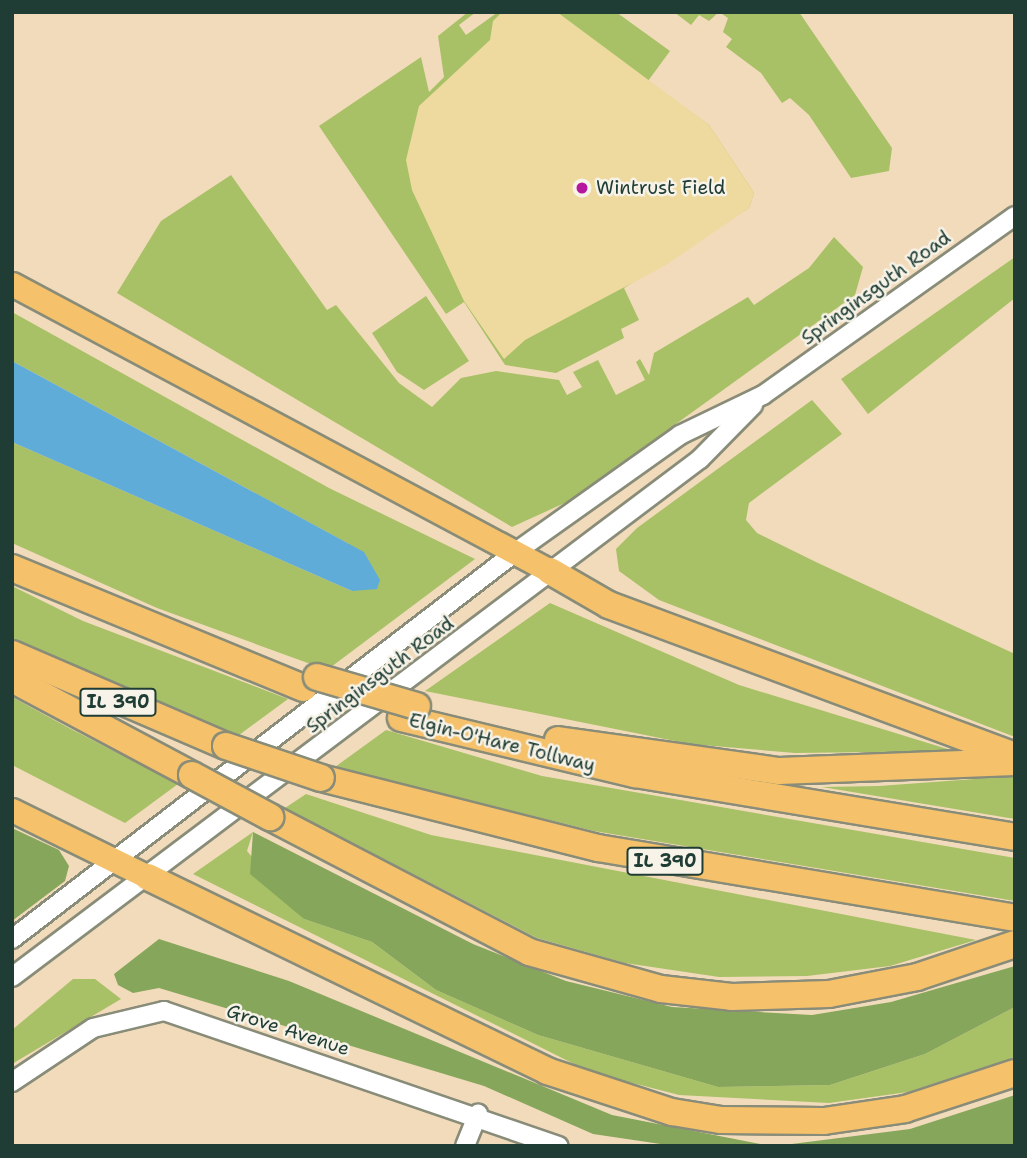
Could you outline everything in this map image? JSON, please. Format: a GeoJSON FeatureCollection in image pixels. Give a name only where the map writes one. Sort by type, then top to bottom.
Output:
{"type":"FeatureCollection","features":[{"type":"Feature","properties":{"kind":"highway","name":"Elgin-O'Hare Tollway"},"geometry":{"type":"LineString","coordinates":[[12,568],[216,656],[635,774],[1015,838]]}},
{"type":"Feature","properties":{"kind":"highway"},"geometry":{"type":"LineString","coordinates":[[550,571],[609,605],[1015,756]]}},
{"type":"Feature","properties":{"kind":"highway","name":"IL 390"},"geometry":{"type":"LineString","coordinates":[[12,654],[226,746],[321,778],[598,848],[1015,918]]}},
{"type":"Feature","properties":{"kind":"highway"},"geometry":{"type":"LineString","coordinates":[[12,679],[529,952],[661,989],[732,997],[829,994],[968,961],[1015,944]]}},
{"type":"Feature","properties":{"kind":"highway"},"geometry":{"type":"LineString","coordinates":[[409,712],[680,761],[878,772],[1015,762]]}},
{"type":"Feature","properties":{"kind":"highway"},"geometry":{"type":"LineString","coordinates":[[148,877],[547,1071],[672,1112],[773,1123],[874,1115],[1015,1073]]}},
{"type":"Feature","properties":{"kind":"main road"},"geometry":{"type":"LineString","coordinates":[[12,284],[517,551],[550,571]]}},
{"type":"Feature","properties":{"kind":"main road"},"geometry":{"type":"LineString","coordinates":[[12,810],[148,877]]}},
{"type":"Feature","properties":{"kind":"street","name":"Springinsguth Road"},"geometry":{"type":"LineString","coordinates":[[12,939],[118,861],[517,551],[680,435],[763,395],[1015,216]]}},
{"type":"Feature","properties":{"kind":"street","name":"Springinsguth Road"},"geometry":{"type":"LineString","coordinates":[[12,977],[701,459],[763,395]]}},
{"type":"Feature","properties":{"kind":"street","name":"Grove Avenue"},"geometry":{"type":"LineString","coordinates":[[12,1082],[93,1028],[164,1011],[478,1114],[559,1146]]}},
{"type":"Feature","properties":{"kind":"street"},"geometry":{"type":"LineString","coordinates":[[464,1146],[478,1114]]}},
{"type":"Feature","properties":{"kind":"green space","name":"Wintrust Field"},"geometry":{"type":"Polygon","coordinates":[[[468,12],[476,12],[459,25],[466,35],[498,12],[616,12],[670,51],[648,81],[709,125],[754,193],[749,208],[624,288],[639,320],[621,329],[624,338],[556,373],[505,365],[464,302],[446,314],[319,126],[421,57],[429,92],[444,77],[438,36],[468,12]]]}},
{"type":"Feature","properties":{"kind":"green space"},"geometry":{"type":"Polygon","coordinates":[[[674,12],[719,12],[709,21],[699,15],[691,25],[674,12]]]}},
{"type":"Feature","properties":{"kind":"green space"},"geometry":{"type":"Polygon","coordinates":[[[719,12],[799,12],[892,148],[889,171],[851,178],[809,115],[790,98],[782,103],[761,73],[726,47],[732,39],[723,32],[728,18],[719,12]]]}},
{"type":"Feature","properties":{"kind":"green space"},"geometry":{"type":"Polygon","coordinates":[[[231,175],[327,310],[336,305],[399,383],[432,407],[461,378],[496,371],[559,380],[567,395],[582,387],[573,372],[598,360],[616,395],[645,380],[636,362],[640,359],[649,375],[654,353],[748,297],[754,305],[809,268],[834,237],[863,267],[855,295],[569,501],[512,527],[117,293],[161,221],[231,175]]]}},
{"type":"Feature","properties":{"kind":"green space"},"geometry":{"type":"Polygon","coordinates":[[[1015,257],[1015,298],[868,414],[841,379],[1015,257]]]}},
{"type":"Feature","properties":{"kind":"green space"},"geometry":{"type":"Polygon","coordinates":[[[426,296],[469,361],[424,390],[397,372],[372,333],[426,296]]]}},
{"type":"Feature","properties":{"kind":"green space"},"geometry":{"type":"Polygon","coordinates":[[[12,312],[329,488],[475,559],[327,670],[157,608],[12,543],[12,442],[352,591],[349,544],[12,361],[12,312]]]}},
{"type":"Feature","properties":{"kind":"green space"},"geometry":{"type":"Polygon","coordinates":[[[812,400],[842,434],[749,503],[746,520],[757,533],[1015,654],[1015,737],[659,600],[619,571],[616,549],[637,528],[812,400]]]}},
{"type":"Feature","properties":{"kind":"green space"},"geometry":{"type":"Polygon","coordinates":[[[12,586],[83,621],[288,699],[239,735],[97,678],[12,639],[12,586]]]}},
{"type":"Feature","properties":{"kind":"green space"},"geometry":{"type":"Polygon","coordinates":[[[550,603],[739,685],[954,751],[795,753],[690,744],[425,691],[550,603]]]}},
{"type":"Feature","properties":{"kind":"green space"},"geometry":{"type":"Polygon","coordinates":[[[12,697],[178,784],[125,823],[12,765],[12,697]]]}},
{"type":"Feature","properties":{"kind":"green space"},"geometry":{"type":"Polygon","coordinates":[[[386,730],[542,776],[1015,858],[1015,901],[594,831],[335,767],[386,730]]]}},
{"type":"Feature","properties":{"kind":"green space"},"geometry":{"type":"Polygon","coordinates":[[[1015,776],[1015,819],[822,787],[879,786],[1015,776]]]}},
{"type":"Feature","properties":{"kind":"green space"},"geometry":{"type":"Polygon","coordinates":[[[306,794],[431,835],[976,940],[890,966],[807,976],[719,977],[625,963],[537,938],[285,808],[306,794]]]}},
{"type":"Feature","properties":{"kind":"green space"},"geometry":{"type":"Polygon","coordinates":[[[12,828],[59,850],[69,866],[65,881],[12,921],[12,828]]]}},
{"type":"Feature","properties":{"kind":"green space"},"geometry":{"type":"Polygon","coordinates":[[[253,832],[247,851],[304,919],[372,942],[436,990],[538,1035],[718,1087],[830,1085],[925,1054],[1015,1007],[1015,1057],[908,1092],[829,1103],[679,1095],[590,1072],[193,874],[253,832]]]}},
{"type":"Feature","properties":{"kind":"green space"},"geometry":{"type":"Polygon","coordinates":[[[253,832],[473,944],[566,981],[672,1007],[812,1015],[891,1002],[1015,966],[1015,1007],[925,1054],[830,1085],[718,1087],[538,1035],[436,990],[372,942],[304,919],[250,874],[253,832]]]}},
{"type":"Feature","properties":{"kind":"green space"},"geometry":{"type":"Polygon","coordinates":[[[159,939],[289,981],[612,1115],[771,1146],[674,1146],[593,1134],[484,1086],[159,988],[133,993],[118,985],[114,974],[159,939]]]}},
{"type":"Feature","properties":{"kind":"green space"},"geometry":{"type":"Polygon","coordinates":[[[73,979],[95,979],[121,999],[12,1064],[12,1030],[73,979]]]}},
{"type":"Feature","properties":{"kind":"green space"},"geometry":{"type":"Polygon","coordinates":[[[1015,1095],[1015,1146],[776,1146],[910,1129],[1015,1095]]]}},
{"type":"Feature","properties":{"kind":"sand","name":"Wintrust Field"},"geometry":{"type":"Polygon","coordinates":[[[502,12],[557,12],[709,125],[754,193],[749,208],[666,265],[525,340],[504,359],[464,301],[412,190],[406,160],[419,106],[490,40],[493,21],[502,12]]]}},
{"type":"Feature","properties":{"kind":"water"},"geometry":{"type":"Polygon","coordinates":[[[12,361],[364,552],[380,580],[377,589],[352,591],[12,442],[12,361]]]}},
{"type":"Feature","properties":{"kind":"place","name":"Wintrust Field"},"geometry":{"type":"Point","coordinates":[582,188]}}]}
